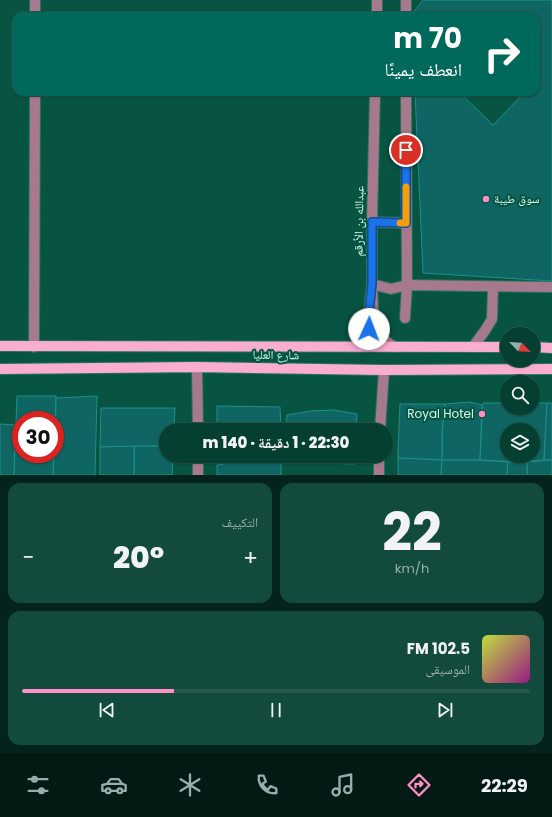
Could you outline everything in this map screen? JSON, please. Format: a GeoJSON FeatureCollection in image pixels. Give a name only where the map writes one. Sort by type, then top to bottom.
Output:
{"type":"FeatureCollection","features":[{"type":"Feature","properties":{"kind":"main road","name":"شارع العليا"},"geometry":{"type":"LineString","coordinates":[[0,346],[500,347]]}},
{"type":"Feature","properties":{"kind":"main road"},"geometry":{"type":"LineString","coordinates":[[540,348],[552,348]]}},
{"type":"Feature","properties":{"kind":"main road","name":"شارع العليا"},"geometry":{"type":"LineString","coordinates":[[0,369],[197,367],[384,370],[552,369]]}},
{"type":"Feature","properties":{"kind":"street"},"geometry":{"type":"LineString","coordinates":[[35,12],[36,0]]}},
{"type":"Feature","properties":{"kind":"street"},"geometry":{"type":"LineString","coordinates":[[376,12],[377,0]]}},
{"type":"Feature","properties":{"kind":"street"},"geometry":{"type":"LineString","coordinates":[[406,0],[406,12]]}},
{"type":"Feature","properties":{"kind":"street"},"geometry":{"type":"LineString","coordinates":[[34,346],[35,96]]}},
{"type":"Feature","properties":{"kind":"street","name":"عبدالله بن الأرقم"},"geometry":{"type":"LineString","coordinates":[[359,347],[369,329],[368,322],[372,284],[375,96]]}},
{"type":"Feature","properties":{"kind":"street"},"geometry":{"type":"LineString","coordinates":[[405,318],[407,286],[406,96]]}},
{"type":"Feature","properties":{"kind":"street"},"geometry":{"type":"LineString","coordinates":[[372,222],[406,223]]}},
{"type":"Feature","properties":{"kind":"street"},"geometry":{"type":"LineString","coordinates":[[396,347],[391,345],[380,334],[374,308],[372,284],[391,289],[407,286],[552,287]]}},
{"type":"Feature","properties":{"kind":"street"},"geometry":{"type":"LineString","coordinates":[[473,347],[492,319],[493,287]]}},
{"type":"Feature","properties":{"kind":"street"},"geometry":{"type":"LineString","coordinates":[[197,367],[198,423]]}},
{"type":"Feature","properties":{"kind":"street"},"geometry":{"type":"LineString","coordinates":[[380,423],[384,370]]}},
{"type":"Feature","properties":{"kind":"street"},"geometry":{"type":"LineString","coordinates":[[198,463],[198,475]]}},
{"type":"Feature","properties":{"kind":"street"},"geometry":{"type":"LineString","coordinates":[[378,463],[379,475]]}},
{"type":"Feature","properties":{"kind":"building","name":"سوق طيبة"},"geometry":{"type":"Polygon","coordinates":[[[423,0],[552,0],[552,281],[423,273],[415,96],[463,96],[493,125],[521,96],[540,96],[540,12],[414,12],[423,0]]]}},
{"type":"Feature","properties":{"kind":"building"},"geometry":{"type":"Polygon","coordinates":[[[17,396],[56,396],[56,411],[16,411],[17,396]]]}},
{"type":"Feature","properties":{"kind":"building"},"geometry":{"type":"Polygon","coordinates":[[[97,396],[95,475],[53,475],[54,463],[64,463],[64,411],[56,411],[56,398],[97,396]]]}},
{"type":"Feature","properties":{"kind":"building"},"geometry":{"type":"Polygon","coordinates":[[[470,402],[482,405],[480,460],[442,460],[442,431],[445,404],[470,402]]]}},
{"type":"Feature","properties":{"kind":"building"},"geometry":{"type":"Polygon","coordinates":[[[483,403],[500,403],[500,415],[540,415],[540,403],[547,403],[544,460],[540,460],[540,423],[500,423],[500,461],[480,460],[483,403]]]}},
{"type":"Feature","properties":{"kind":"building"},"geometry":{"type":"Polygon","coordinates":[[[547,403],[552,403],[552,460],[544,460],[547,403]]]}},
{"type":"Feature","properties":{"kind":"building"},"geometry":{"type":"Polygon","coordinates":[[[400,404],[445,404],[442,431],[442,460],[398,458],[400,404]]]}},
{"type":"Feature","properties":{"kind":"building"},"geometry":{"type":"Polygon","coordinates":[[[217,406],[280,407],[281,423],[217,423],[217,406]]]}},
{"type":"Feature","properties":{"kind":"building"},"geometry":{"type":"Polygon","coordinates":[[[101,408],[175,408],[174,423],[159,423],[159,446],[100,447],[101,408]]]}},
{"type":"Feature","properties":{"kind":"building"},"geometry":{"type":"Polygon","coordinates":[[[334,410],[357,414],[356,423],[286,423],[287,415],[311,411],[334,410]]]}},
{"type":"Feature","properties":{"kind":"building"},"geometry":{"type":"Polygon","coordinates":[[[0,424],[12,425],[12,463],[14,463],[14,475],[0,475],[0,424]]]}},
{"type":"Feature","properties":{"kind":"building"},"geometry":{"type":"Polygon","coordinates":[[[134,446],[159,446],[159,463],[173,463],[172,475],[134,475],[134,446]]]}},
{"type":"Feature","properties":{"kind":"building"},"geometry":{"type":"Polygon","coordinates":[[[134,446],[134,475],[100,475],[100,447],[134,446]]]}},
{"type":"Feature","properties":{"kind":"building"},"geometry":{"type":"Polygon","coordinates":[[[398,458],[442,460],[441,475],[398,475],[398,458]]]}},
{"type":"Feature","properties":{"kind":"building"},"geometry":{"type":"Polygon","coordinates":[[[442,460],[476,460],[508,463],[507,475],[441,475],[442,460]]]}},
{"type":"Feature","properties":{"kind":"building"},"geometry":{"type":"Polygon","coordinates":[[[552,460],[552,475],[527,475],[527,463],[540,463],[540,461],[552,460]]]}},
{"type":"Feature","properties":{"kind":"building"},"geometry":{"type":"Polygon","coordinates":[[[14,463],[54,463],[53,475],[14,475],[14,463]]]}},
{"type":"Feature","properties":{"kind":"building"},"geometry":{"type":"Polygon","coordinates":[[[281,463],[281,475],[217,475],[217,465],[281,463]]]}},
{"type":"Feature","properties":{"kind":"building"},"geometry":{"type":"Polygon","coordinates":[[[320,463],[355,463],[355,464],[320,463]]]}},
{"type":"Feature","properties":{"kind":"building"},"geometry":{"type":"Polygon","coordinates":[[[508,463],[527,463],[527,475],[507,475],[508,463]]]}},
{"type":"Feature","properties":{"kind":"slow traffic"},"geometry":{"type":"LineString","coordinates":[[400,223],[406,223],[406,187]]}},
{"type":"Feature","properties":{"kind":"place","name":"سوق طيبة"},"geometry":{"type":"Point","coordinates":[486,199]}},
{"type":"Feature","properties":{"kind":"place","name":"Royal Hotel"},"geometry":{"type":"Point","coordinates":[482,414]}},
{"type":"Feature","properties":{"kind":"route"},"geometry":{"type":"LineString","coordinates":[[369,329],[368,322],[372,284],[372,222],[406,223],[406,150]]}}]}
